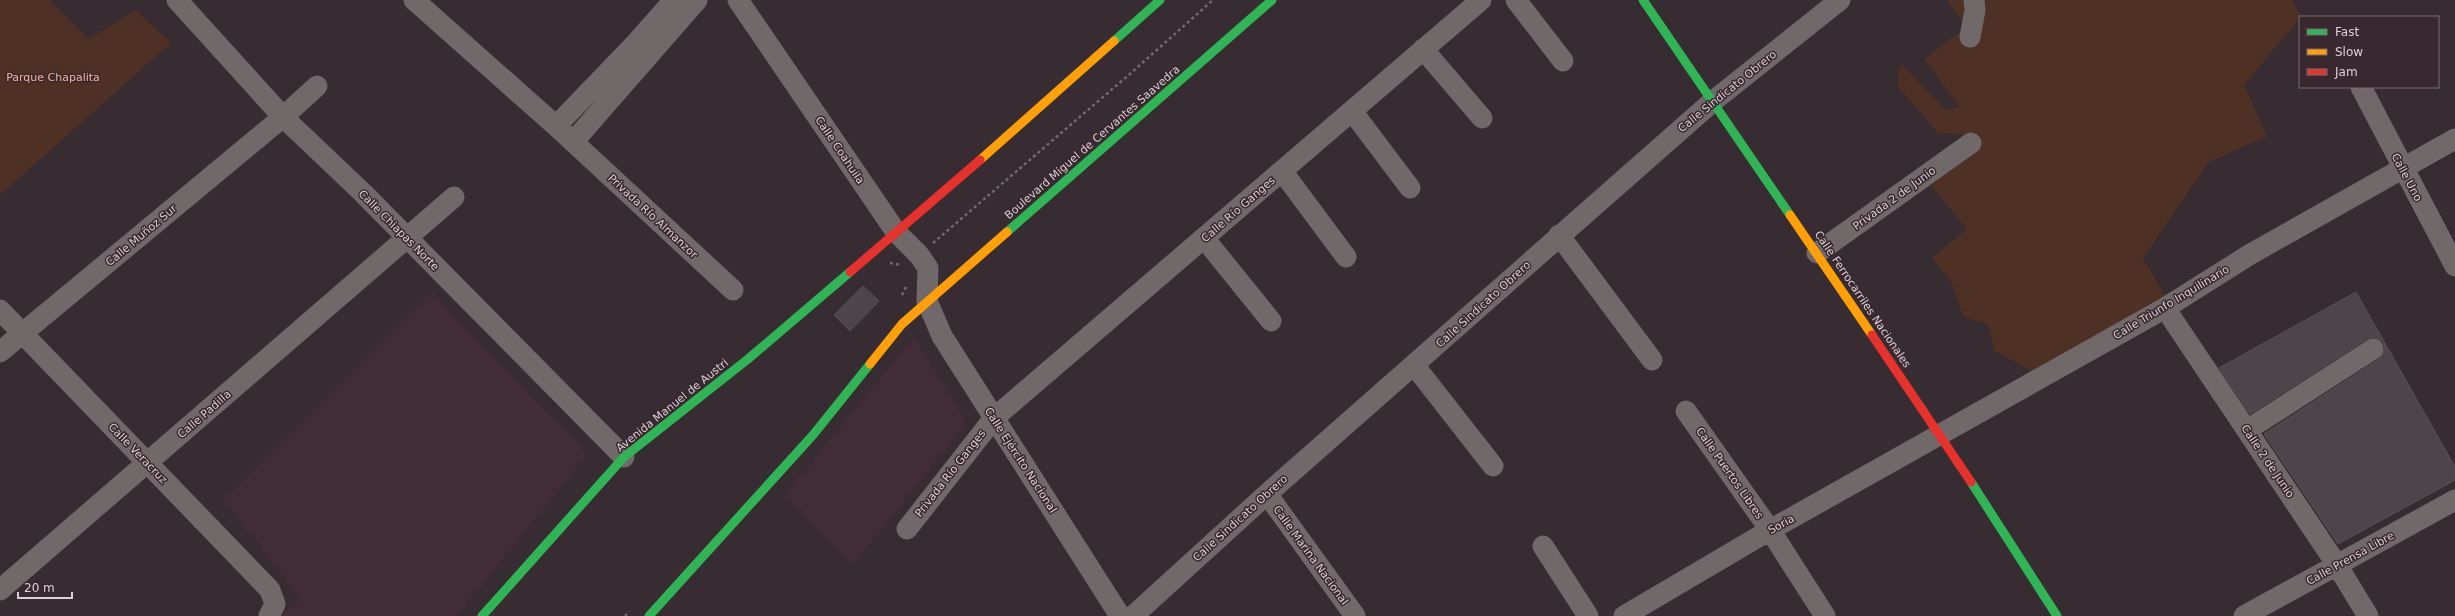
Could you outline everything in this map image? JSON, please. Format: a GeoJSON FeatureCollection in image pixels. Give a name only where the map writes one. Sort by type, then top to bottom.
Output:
{"type":"FeatureCollection","features":[{"type":"Feature","properties":{"kind":"main road"},"geometry":{"type":"LineString","coordinates":[[896,232],[1160,0]]}},
{"type":"Feature","properties":{"kind":"main road","name":"Boulevard Miguel de Cervantes Saavedra"},"geometry":{"type":"LineString","coordinates":[[649,616],[812,435],[902,324],[1272,0]]}},
{"type":"Feature","properties":{"kind":"main road","name":"Calle Ferrocarriles Nacionales"},"geometry":{"type":"LineString","coordinates":[[1644,0],[1712,102],[1817,253],[1941,436],[2057,616]]}},
{"type":"Feature","properties":{"kind":"main road","name":"Avenida Manuel de Austri"},"geometry":{"type":"LineString","coordinates":[[482,616],[624,457],[748,359],[896,232]]}},
{"type":"Feature","properties":{"kind":"street","name":"Calle Chiapas Norte"},"geometry":{"type":"LineString","coordinates":[[176,0],[283,117],[407,237],[624,457]]}},
{"type":"Feature","properties":{"kind":"street","name":"Privada Río Almanzor"},"geometry":{"type":"LineString","coordinates":[[414,0],[556,126],[733,290]]}},
{"type":"Feature","properties":{"kind":"street"},"geometry":{"type":"LineString","coordinates":[[556,126],[636,43],[674,0]]}},
{"type":"Feature","properties":{"kind":"street"},"geometry":{"type":"LineString","coordinates":[[573,142],[697,0]]}},
{"type":"Feature","properties":{"kind":"street","name":"Calle Coahuila"},"geometry":{"type":"LineString","coordinates":[[738,0],[896,232],[919,255],[928,268],[927,301]]}},
{"type":"Feature","properties":{"kind":"street","name":"Calle Río Ganges"},"geometry":{"type":"LineString","coordinates":[[994,418],[1481,0]]}},
{"type":"Feature","properties":{"kind":"street"},"geometry":{"type":"LineString","coordinates":[[1516,0],[1564,61]]}},
{"type":"Feature","properties":{"kind":"street","name":"Calle Sindicato Obrero"},"geometry":{"type":"LineString","coordinates":[[1133,616],[1267,494],[1559,235],[1712,102],[1840,0]]}},
{"type":"Feature","properties":{"kind":"street"},"geometry":{"type":"LineString","coordinates":[[1970,37],[1975,10],[1974,0]]}},
{"type":"Feature","properties":{"kind":"street"},"geometry":{"type":"LineString","coordinates":[[1423,49],[1482,118]]}},
{"type":"Feature","properties":{"kind":"street","name":"Calle Muñoz Sur"},"geometry":{"type":"LineString","coordinates":[[0,352],[283,117],[317,86]]}},
{"type":"Feature","properties":{"kind":"street","name":"Calle Uno"},"geometry":{"type":"LineString","coordinates":[[2362,88],[2402,169],[2455,266]]}},
{"type":"Feature","properties":{"kind":"street"},"geometry":{"type":"LineString","coordinates":[[1352,111],[1410,188]]}},
{"type":"Feature","properties":{"kind":"street","name":"Calle Triunfo Inquilinario"},"geometry":{"type":"LineString","coordinates":[[1941,436],[2165,308],[2249,255],[2455,140]]}},
{"type":"Feature","properties":{"kind":"street","name":"Privada 2 de Junio"},"geometry":{"type":"LineString","coordinates":[[1817,253],[1970,143]]}},
{"type":"Feature","properties":{"kind":"street"},"geometry":{"type":"LineString","coordinates":[[1282,171],[1346,257]]}},
{"type":"Feature","properties":{"kind":"street","name":"Calle Padilla"},"geometry":{"type":"LineString","coordinates":[[0,590],[454,197]]}},
{"type":"Feature","properties":{"kind":"street"},"geometry":{"type":"LineString","coordinates":[[1559,235],[1652,360]]}},
{"type":"Feature","properties":{"kind":"street"},"geometry":{"type":"LineString","coordinates":[[1204,238],[1270,321]]}},
{"type":"Feature","properties":{"kind":"street","name":"Calle Ejército Nacional"},"geometry":{"type":"LineString","coordinates":[[927,301],[942,336],[1120,616]]}},
{"type":"Feature","properties":{"kind":"street","name":"Calle 2 de Junio"},"geometry":{"type":"LineString","coordinates":[[2165,308],[2336,565],[2368,616]]}},
{"type":"Feature","properties":{"kind":"street","name":"Calle Veracruz"},"geometry":{"type":"LineString","coordinates":[[0,310],[148,463],[272,606]]}},
{"type":"Feature","properties":{"kind":"street"},"geometry":{"type":"LineString","coordinates":[[2247,430],[2373,349]]}},
{"type":"Feature","properties":{"kind":"street"},"geometry":{"type":"LineString","coordinates":[[1414,364],[1493,466]]}},
{"type":"Feature","properties":{"kind":"street","name":"Calle Puertos Libres"},"geometry":{"type":"LineString","coordinates":[[1686,411],[1770,530],[1825,616]]}},
{"type":"Feature","properties":{"kind":"street","name":"Privada Río Ganges"},"geometry":{"type":"LineString","coordinates":[[907,529],[994,418]]}},
{"type":"Feature","properties":{"kind":"street","name":"Soria"},"geometry":{"type":"LineString","coordinates":[[1624,616],[1770,530],[1941,436]]}},
{"type":"Feature","properties":{"kind":"street","name":"Calle Marina Nacional"},"geometry":{"type":"LineString","coordinates":[[1267,494],[1355,616]]}},
{"type":"Feature","properties":{"kind":"street","name":"Calle Prensa Libre"},"geometry":{"type":"LineString","coordinates":[[2244,616],[2455,500]]}},
{"type":"Feature","properties":{"kind":"street"},"geometry":{"type":"LineString","coordinates":[[1544,546],[1588,616]]}},
{"type":"Feature","properties":{"kind":"path"},"geometry":{"type":"LineString","coordinates":[[919,255],[1131,74],[1213,0]]}},
{"type":"Feature","properties":{"kind":"shaded area"},"geometry":{"type":"Polygon","coordinates":[[[434,290],[441,303],[588,454],[457,616],[281,616],[300,599],[223,499],[434,290]]]}},
{"type":"Feature","properties":{"kind":"shaded area"},"geometry":{"type":"Polygon","coordinates":[[[914,336],[967,422],[854,565],[785,495],[914,336]]]}},
{"type":"Feature","properties":{"kind":"green space","name":"Parque Chapalita"},"geometry":{"type":"Polygon","coordinates":[[[0,0],[50,0],[89,39],[136,10],[171,43],[0,195],[0,0]]]}},
{"type":"Feature","properties":{"kind":"green space"},"geometry":{"type":"Polygon","coordinates":[[[1946,0],[2293,0],[2301,16],[2244,85],[2267,136],[2209,162],[2143,258],[2167,299],[2038,374],[1994,351],[1989,325],[1963,316],[1951,281],[1932,258],[1967,229],[1931,186],[1971,152],[1969,136],[1948,133],[1939,134],[1898,87],[1898,71],[1902,65],[1946,110],[1960,107],[1924,59],[1967,27],[1946,0]]]}},
{"type":"Feature","properties":{"kind":"building"},"geometry":{"type":"Polygon","coordinates":[[[863,286],[879,301],[850,331],[834,315],[863,286]]]}},
{"type":"Feature","properties":{"kind":"building"},"geometry":{"type":"Polygon","coordinates":[[[2356,292],[2455,467],[2455,480],[2338,544],[2264,434],[2379,359],[2385,349],[2383,342],[2373,337],[2367,339],[2250,414],[2219,368],[2356,292]]]}},
{"type":"Feature","properties":{"kind":"traffic: fast"},"geometry":{"type":"LineString","coordinates":[[1114,41],[1160,0]]}},
{"type":"Feature","properties":{"kind":"traffic: fast"},"geometry":{"type":"LineString","coordinates":[[1007,232],[1272,0]]}},
{"type":"Feature","properties":{"kind":"traffic: fast"},"geometry":{"type":"LineString","coordinates":[[1643,0],[1790,215]]}},
{"type":"Feature","properties":{"kind":"traffic: fast"},"geometry":{"type":"LineString","coordinates":[[482,616],[624,457],[748,359],[850,272]]}},
{"type":"Feature","properties":{"kind":"traffic: fast"},"geometry":{"type":"LineString","coordinates":[[649,616],[813,435],[870,364]]}},
{"type":"Feature","properties":{"kind":"traffic: fast"},"geometry":{"type":"LineString","coordinates":[[1971,482],[2057,616]]}},
{"type":"Feature","properties":{"kind":"traffic: slow"},"geometry":{"type":"LineString","coordinates":[[980,160],[1114,41]]}},
{"type":"Feature","properties":{"kind":"traffic: slow"},"geometry":{"type":"LineString","coordinates":[[1790,215],[1872,335]]}},
{"type":"Feature","properties":{"kind":"traffic: slow"},"geometry":{"type":"LineString","coordinates":[[870,364],[902,324],[1007,232]]}},
{"type":"Feature","properties":{"kind":"traffic: jam"},"geometry":{"type":"LineString","coordinates":[[850,272],[980,160]]}},
{"type":"Feature","properties":{"kind":"traffic: jam"},"geometry":{"type":"LineString","coordinates":[[1872,335],[1971,482]]}}]}
